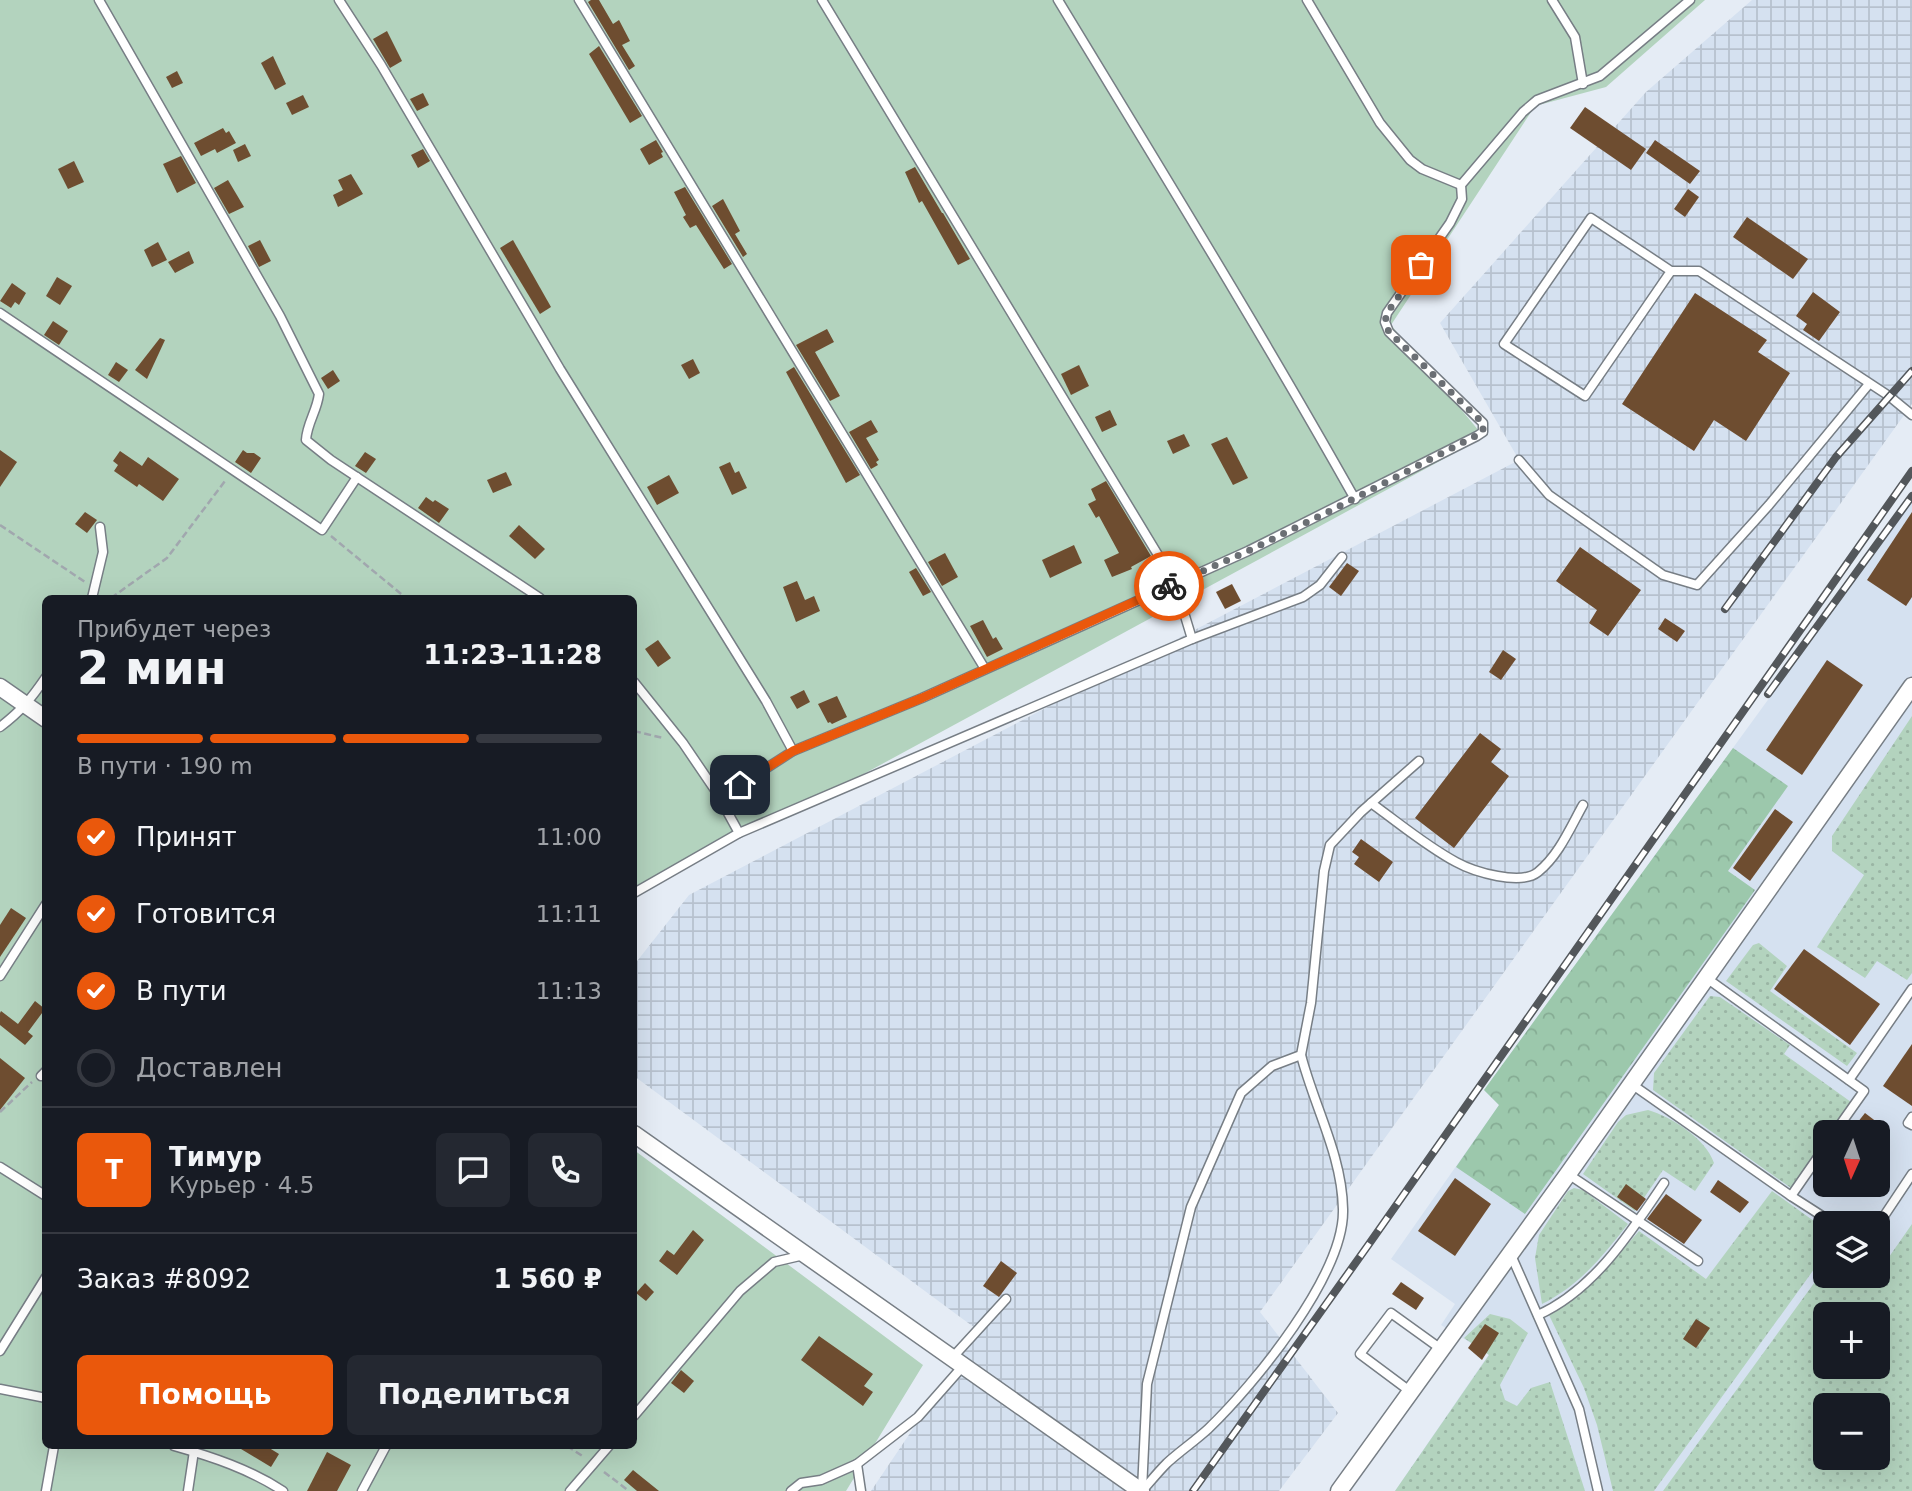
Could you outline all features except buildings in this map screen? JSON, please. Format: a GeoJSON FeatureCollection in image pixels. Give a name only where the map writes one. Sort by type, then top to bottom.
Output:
{"type":"FeatureCollection","features":[{"type":"Feature","properties":{"kind":"street"},"geometry":{"type":"LineString","coordinates":[[1339,1491],[1567,1174],[1912,685]]}},
{"type":"Feature","properties":{"kind":"street"},"geometry":{"type":"LineString","coordinates":[[0,687],[42,716]]}},
{"type":"Feature","properties":{"kind":"street"},"geometry":{"type":"LineString","coordinates":[[637,1136],[1141,1491]]}},
{"type":"Feature","properties":{"kind":"lane"},"geometry":{"type":"LineString","coordinates":[[99,0],[280,316],[319,394],[318,406],[307,428],[306,440],[357,477],[535,595]]}},
{"type":"Feature","properties":{"kind":"lane"},"geometry":{"type":"LineString","coordinates":[[339,0],[381,65],[560,369],[766,701],[793,751]]}},
{"type":"Feature","properties":{"kind":"lane"},"geometry":{"type":"LineString","coordinates":[[579,0],[985,668]]}},
{"type":"Feature","properties":{"kind":"lane"},"geometry":{"type":"LineString","coordinates":[[822,0],[1175,583],[1192,639]]}},
{"type":"Feature","properties":{"kind":"lane"},"geometry":{"type":"LineString","coordinates":[[1058,0],[1219,262],[1355,499]]}},
{"type":"Feature","properties":{"kind":"lane"},"geometry":{"type":"LineString","coordinates":[[1307,0],[1380,122],[1410,160],[1422,169],[1461,185]]}},
{"type":"Feature","properties":{"kind":"lane"},"geometry":{"type":"LineString","coordinates":[[1552,0],[1575,37],[1583,83]]}},
{"type":"Feature","properties":{"kind":"lane"},"geometry":{"type":"LineString","coordinates":[[720,798],[793,751],[922,698],[1248,551],[1483,432],[1483,423],[1389,332],[1385,322],[1387,313],[1451,223],[1462,199],[1461,185],[1522,111],[1537,100],[1600,76],[1690,0]]}},
{"type":"Feature","properties":{"kind":"lane"},"geometry":{"type":"LineString","coordinates":[[1671,271],[1585,396],[1504,344],[1591,218],[1671,271],[1699,271],[1889,396],[1912,415]]}},
{"type":"Feature","properties":{"kind":"lane"},"geometry":{"type":"LineString","coordinates":[[0,313],[322,530],[357,477]]}},
{"type":"Feature","properties":{"kind":"lane"},"geometry":{"type":"LineString","coordinates":[[1520,460],[1549,495],[1663,575],[1697,585],[1769,505],[1869,384]]}},
{"type":"Feature","properties":{"kind":"lane"},"geometry":{"type":"LineString","coordinates":[[92,595],[103,552],[100,527]]}},
{"type":"Feature","properties":{"kind":"lane"},"geometry":{"type":"LineString","coordinates":[[637,891],[739,833],[1192,639],[1303,597],[1320,585],[1342,557]]}},
{"type":"Feature","properties":{"kind":"lane"},"geometry":{"type":"LineString","coordinates":[[0,727],[26,705],[42,683]]}},
{"type":"Feature","properties":{"kind":"lane"},"geometry":{"type":"LineString","coordinates":[[637,686],[684,743],[739,833]]}},
{"type":"Feature","properties":{"kind":"lane"},"geometry":{"type":"LineString","coordinates":[[1141,1491],[1167,1464],[1209,1428],[1270,1360],[1310,1300],[1331,1261],[1341,1231],[1343,1210],[1340,1181],[1301,1055],[1311,1003],[1324,871],[1330,845],[1371,803],[1419,761]]}},
{"type":"Feature","properties":{"kind":"lane"},"geometry":{"type":"LineString","coordinates":[[1371,803],[1457,863],[1489,874],[1522,880],[1537,874],[1556,855],[1583,805]]}},
{"type":"Feature","properties":{"kind":"lane"},"geometry":{"type":"LineString","coordinates":[[0,976],[42,910]]}},
{"type":"Feature","properties":{"kind":"lane"},"geometry":{"type":"LineString","coordinates":[[1705,977],[1864,1091],[1843,1120]]}},
{"type":"Feature","properties":{"kind":"lane"},"geometry":{"type":"LineString","coordinates":[[1849,1080],[1912,989]]}},
{"type":"Feature","properties":{"kind":"lane"},"geometry":{"type":"LineString","coordinates":[[1141,1491],[1147,1384],[1191,1207],[1241,1093],[1272,1066],[1301,1055]]}},
{"type":"Feature","properties":{"kind":"lane"},"geometry":{"type":"LineString","coordinates":[[1630,1083],[1814,1211]]}},
{"type":"Feature","properties":{"kind":"lane"},"geometry":{"type":"LineString","coordinates":[[1912,1117],[1908,1123],[1912,1125]]}},
{"type":"Feature","properties":{"kind":"lane"},"geometry":{"type":"LineString","coordinates":[[1791,1196],[1813,1164]]}},
{"type":"Feature","properties":{"kind":"lane"},"geometry":{"type":"LineString","coordinates":[[0,1167],[42,1193]]}},
{"type":"Feature","properties":{"kind":"lane"},"geometry":{"type":"LineString","coordinates":[[1567,1174],[1698,1261]]}},
{"type":"Feature","properties":{"kind":"lane"},"geometry":{"type":"LineString","coordinates":[[1887,1211],[1912,1174]]}},
{"type":"Feature","properties":{"kind":"lane"},"geometry":{"type":"LineString","coordinates":[[1538,1315],[1553,1308],[1582,1286],[1616,1250],[1664,1183]]}},
{"type":"Feature","properties":{"kind":"lane"},"geometry":{"type":"LineString","coordinates":[[1510,1252],[1579,1409],[1598,1491]]}},
{"type":"Feature","properties":{"kind":"lane"},"geometry":{"type":"LineString","coordinates":[[637,1412],[754,1277],[774,1262],[807,1255]]}},
{"type":"Feature","properties":{"kind":"lane"},"geometry":{"type":"LineString","coordinates":[[0,1351],[42,1283]]}},
{"type":"Feature","properties":{"kind":"lane"},"geometry":{"type":"LineString","coordinates":[[791,1491],[801,1483],[821,1480],[857,1464],[918,1417],[1006,1300]]}},
{"type":"Feature","properties":{"kind":"lane"},"geometry":{"type":"LineString","coordinates":[[1411,1392],[1360,1354],[1391,1313],[1441,1349]]}},
{"type":"Feature","properties":{"kind":"lane"},"geometry":{"type":"LineString","coordinates":[[0,1389],[42,1397]]}},
{"type":"Feature","properties":{"kind":"lane"},"geometry":{"type":"LineString","coordinates":[[46,1491],[53,1449]]}},
{"type":"Feature","properties":{"kind":"lane"},"geometry":{"type":"LineString","coordinates":[[186,1449],[252,1473],[283,1491]]}},
{"type":"Feature","properties":{"kind":"lane"},"geometry":{"type":"LineString","coordinates":[[362,1491],[384,1449]]}},
{"type":"Feature","properties":{"kind":"lane"},"geometry":{"type":"LineString","coordinates":[[570,1491],[606,1449]]}},
{"type":"Feature","properties":{"kind":"lane"},"geometry":{"type":"LineString","coordinates":[[188,1491],[194,1451]]}},
{"type":"Feature","properties":{"kind":"lane"},"geometry":{"type":"LineString","coordinates":[[857,1464],[861,1491]]}},
{"type":"Feature","properties":{"kind":"lane"},"geometry":{"type":"LineString","coordinates":[[852,1491],[859,1479]]}},
{"type":"Feature","properties":{"kind":"path"},"geometry":{"type":"LineString","coordinates":[[115,595],[167,558],[233,470]]}},
{"type":"Feature","properties":{"kind":"path"},"geometry":{"type":"LineString","coordinates":[[0,526],[93,587]]}},
{"type":"Feature","properties":{"kind":"path"},"geometry":{"type":"LineString","coordinates":[[322,530],[402,595]]}},
{"type":"Feature","properties":{"kind":"path"},"geometry":{"type":"LineString","coordinates":[[637,732],[684,743]]}},
{"type":"Feature","properties":{"kind":"path"},"geometry":{"type":"LineString","coordinates":[[0,1112],[42,1075]]}},
{"type":"Feature","properties":{"kind":"path"},"geometry":{"type":"LineString","coordinates":[[571,1449],[629,1491]]}},
{"type":"Feature","properties":{"kind":"shaded area"},"geometry":{"type":"Polygon","coordinates":[[[1752,0],[1912,0],[1912,404],[1260,1312],[1338,1413],[1279,1491],[871,1491],[979,1331],[637,1078],[637,961],[689,895],[1519,460],[1440,323],[1646,92],[1752,0]]]}},
{"type":"Feature","properties":{"kind":"shaded area"},"geometry":{"type":"Polygon","coordinates":[[[1912,502],[1912,1491],[1395,1491],[1489,1354],[1441,1325],[1455,1304],[1391,1259],[1499,1105],[1484,1090],[1912,502]]]}},
{"type":"Feature","properties":{"kind":"green space"},"geometry":{"type":"Polygon","coordinates":[[[0,0],[1705,0],[1606,87],[1535,106],[1391,325],[1484,437],[801,808],[637,887],[637,595],[42,595],[42,1449],[637,1449],[637,1152],[923,1365],[846,1491],[0,1491],[0,0]]]}},
{"type":"Feature","properties":{"kind":"green space"},"geometry":{"type":"Polygon","coordinates":[[[1912,716],[1912,973],[1907,980],[1877,961],[1865,978],[1817,947],[1864,875],[1832,851],[1832,836],[1912,716]]]}},
{"type":"Feature","properties":{"kind":"green space"},"geometry":{"type":"Polygon","coordinates":[[[1733,748],[1788,786],[1728,871],[1755,890],[1525,1214],[1456,1167],[1499,1105],[1484,1090],[1733,748]]]}},
{"type":"Feature","properties":{"kind":"green space"},"geometry":{"type":"Polygon","coordinates":[[[1759,943],[1787,966],[1770,991],[1857,1053],[1847,1066],[1726,981],[1753,945],[1759,943]]]}},
{"type":"Feature","properties":{"kind":"green space"},"geometry":{"type":"Polygon","coordinates":[[[1710,996],[1720,997],[1790,1045],[1784,1054],[1851,1102],[1838,1120],[1813,1120],[1813,1156],[1791,1188],[1653,1090],[1654,1073],[1710,996]]]}},
{"type":"Feature","properties":{"kind":"green space"},"geometry":{"type":"Polygon","coordinates":[[[1648,1110],[1687,1130],[1704,1146],[1714,1163],[1695,1191],[1663,1170],[1635,1211],[1583,1174],[1618,1122],[1626,1115],[1648,1110]]]}},
{"type":"Feature","properties":{"kind":"green space"},"geometry":{"type":"Polygon","coordinates":[[[1574,1188],[1583,1190],[1628,1224],[1579,1279],[1542,1304],[1535,1258],[1539,1235],[1568,1191],[1574,1188]]]}},
{"type":"Feature","properties":{"kind":"green space"},"geometry":{"type":"Polygon","coordinates":[[[1772,1191],[1813,1220],[1813,1271],[1654,1491],[1613,1491],[1597,1425],[1584,1388],[1549,1315],[1586,1287],[1639,1231],[1706,1279],[1772,1191]]]}},
{"type":"Feature","properties":{"kind":"green space"},"geometry":{"type":"Polygon","coordinates":[[[1912,1224],[1912,1491],[1663,1491],[1813,1285],[1813,1288],[1890,1288],[1890,1256],[1912,1224]]]}},
{"type":"Feature","properties":{"kind":"green space"},"geometry":{"type":"Polygon","coordinates":[[[1490,1314],[1510,1319],[1528,1333],[1500,1385],[1505,1400],[1517,1406],[1531,1388],[1550,1382],[1585,1491],[1395,1491],[1489,1355],[1464,1338],[1490,1314]]]}},
{"type":"Feature","properties":{"kind":"railway"},"geometry":{"type":"LineString","coordinates":[[1725,609],[1836,457],[1912,371]]}},
{"type":"Feature","properties":{"kind":"railway"},"geometry":{"type":"LineString","coordinates":[[1193,1491],[1912,471]]}},
{"type":"Feature","properties":{"kind":"railway"},"geometry":{"type":"LineString","coordinates":[[1768,694],[1912,496]]}},
{"type":"Feature","properties":{"kind":"way so far"},"geometry":{"type":"LineString","coordinates":[[1169,586],[1334,509],[1483,432],[1483,423],[1473,411],[1389,332],[1385,322],[1387,313],[1421,265]]}},
{"type":"Feature","properties":{"kind":"route"},"geometry":{"type":"LineString","coordinates":[[740,785],[793,751],[922,698],[1169,586]]}}]}
